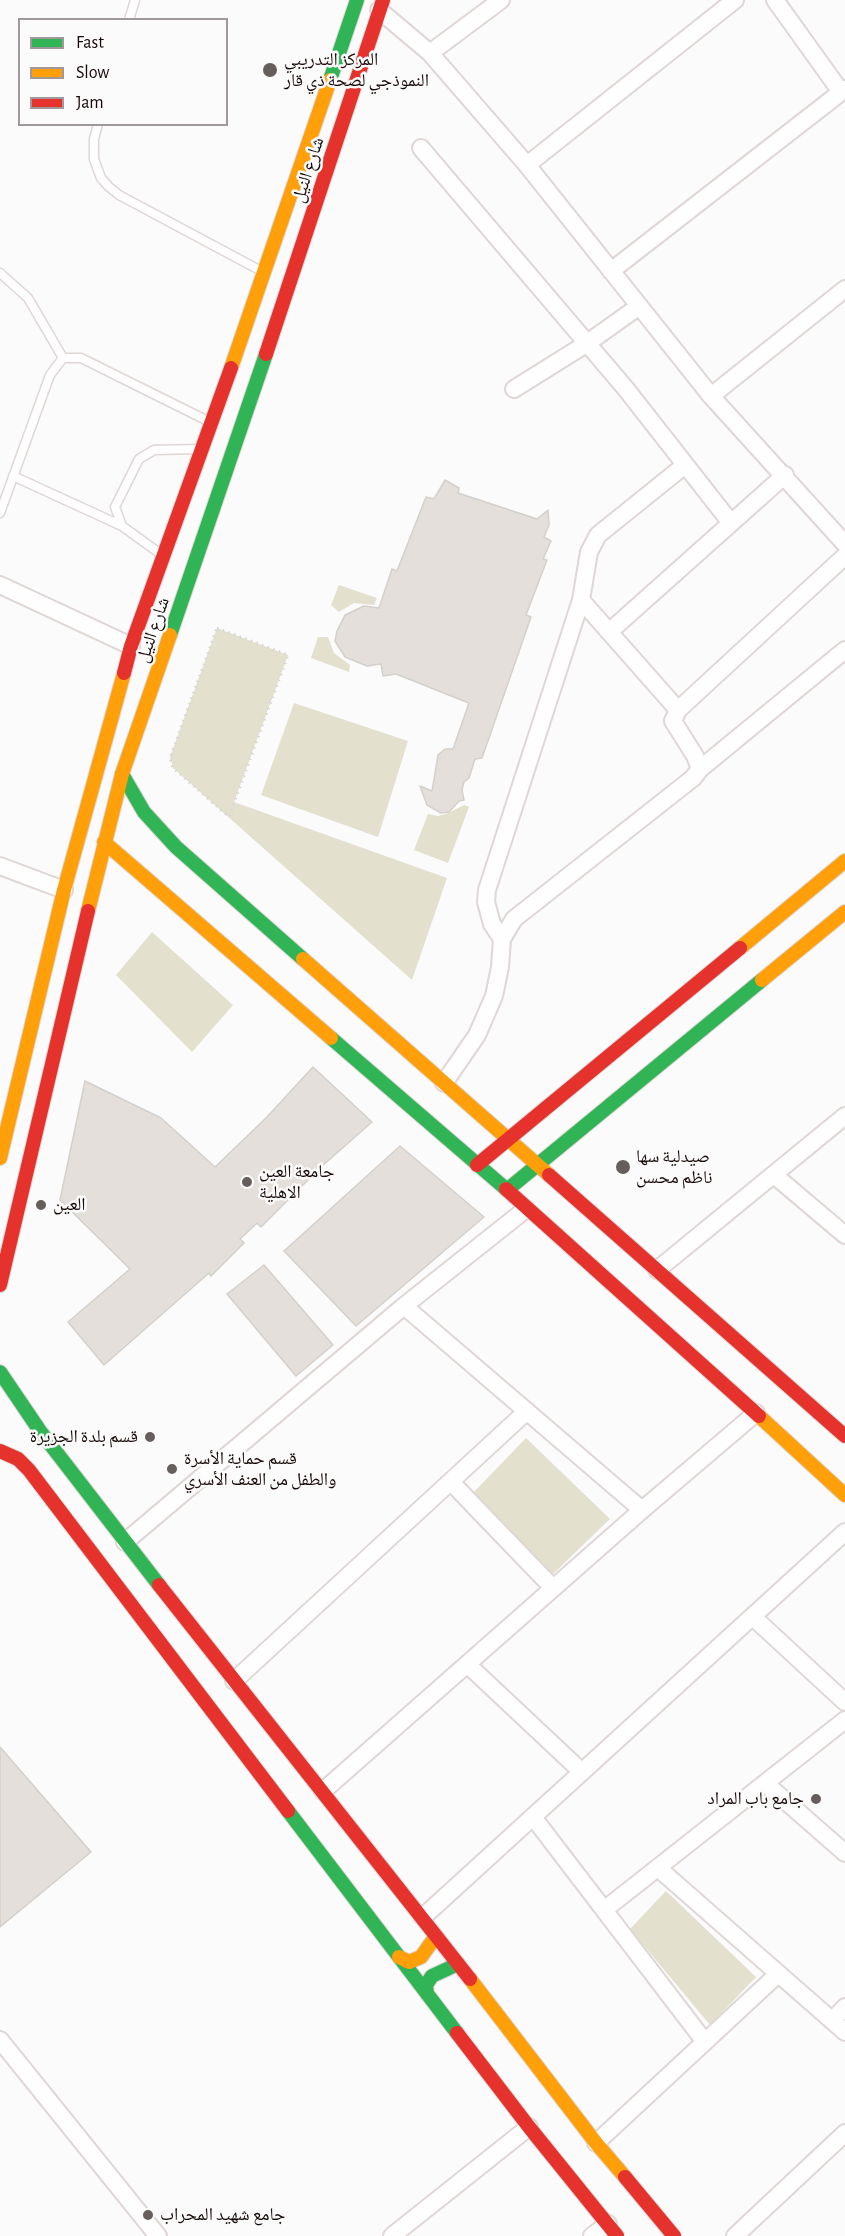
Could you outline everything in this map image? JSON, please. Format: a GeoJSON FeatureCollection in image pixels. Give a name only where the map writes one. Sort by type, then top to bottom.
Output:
{"type":"FeatureCollection","features":[{"type":"Feature","properties":{"kind":"main road"},"geometry":{"type":"LineString","coordinates":[[0,1158],[64,890],[131,646],[201,450],[226,428],[266,273],[357,0]]}},
{"type":"Feature","properties":{"kind":"main road","name":"شارع النيل"},"geometry":{"type":"LineString","coordinates":[[0,1285],[122,774],[226,428],[381,5]]}},
{"type":"Feature","properties":{"kind":"main road"},"geometry":{"type":"LineString","coordinates":[[122,774],[144,813],[176,847],[845,1436]]}},
{"type":"Feature","properties":{"kind":"main road"},"geometry":{"type":"LineString","coordinates":[[104,842],[507,1190],[845,1495]]}},
{"type":"Feature","properties":{"kind":"main road"},"geometry":{"type":"LineString","coordinates":[[477,1165],[845,861]]}},
{"type":"Feature","properties":{"kind":"main road"},"geometry":{"type":"LineString","coordinates":[[507,1190],[845,912]]}},
{"type":"Feature","properties":{"kind":"main road"},"geometry":{"type":"LineString","coordinates":[[0,1372],[40,1431],[125,1542],[423,1917],[596,2143],[674,2236]]}},
{"type":"Feature","properties":{"kind":"main road"},"geometry":{"type":"LineString","coordinates":[[0,1451],[18,1459],[29,1470],[529,2127],[613,2230]]}},
{"type":"Feature","properties":{"kind":"main road"},"geometry":{"type":"LineString","coordinates":[[399,1957],[409,1962],[420,1958],[436,1936]]}},
{"type":"Feature","properties":{"kind":"main road"},"geometry":{"type":"LineString","coordinates":[[427,1994],[426,1985],[432,1976],[458,1964]]}},
{"type":"Feature","properties":{"kind":"street"},"geometry":{"type":"LineString","coordinates":[[430,53],[501,0]]}},
{"type":"Feature","properties":{"kind":"street"},"geometry":{"type":"LineString","coordinates":[[527,165],[735,0]]}},
{"type":"Feature","properties":{"kind":"street"},"geometry":{"type":"LineString","coordinates":[[611,271],[843,91],[775,0]]}},
{"type":"Feature","properties":{"kind":"street"},"geometry":{"type":"LineString","coordinates":[[381,5],[430,53],[527,165],[711,396],[785,475],[845,544]]}},
{"type":"Feature","properties":{"kind":"street"},"geometry":{"type":"LineString","coordinates":[[421,148],[626,389],[731,523]]}},
{"type":"Feature","properties":{"kind":"street"},"geometry":{"type":"LineString","coordinates":[[711,396],[845,290]]}},
{"type":"Feature","properties":{"kind":"street"},"geometry":{"type":"LineString","coordinates":[[514,389],[586,344],[638,307]]}},
{"type":"Feature","properties":{"kind":"street"},"geometry":{"type":"LineString","coordinates":[[502,939],[492,924],[486,902],[487,890],[580,600],[589,552],[598,535],[685,465]]}},
{"type":"Feature","properties":{"kind":"street"},"geometry":{"type":"LineString","coordinates":[[609,632],[785,475]]}},
{"type":"Feature","properties":{"kind":"street"},"geometry":{"type":"LineString","coordinates":[[700,769],[695,756],[673,721],[678,710],[845,556]]}},
{"type":"Feature","properties":{"kind":"street"},"geometry":{"type":"LineString","coordinates":[[0,585],[131,646]]}},
{"type":"Feature","properties":{"kind":"street"},"geometry":{"type":"LineString","coordinates":[[580,600],[678,710]]}},
{"type":"Feature","properties":{"kind":"street"},"geometry":{"type":"LineString","coordinates":[[444,1083],[477,1035],[494,996],[500,967],[502,939],[514,919],[693,778],[700,769],[845,650]]}},
{"type":"Feature","properties":{"kind":"street"},"geometry":{"type":"LineString","coordinates":[[0,866],[64,890]]}},
{"type":"Feature","properties":{"kind":"street"},"geometry":{"type":"LineString","coordinates":[[657,1270],[845,1116]]}},
{"type":"Feature","properties":{"kind":"street"},"geometry":{"type":"LineString","coordinates":[[774,1174],[845,1235]]}},
{"type":"Feature","properties":{"kind":"street"},"geometry":{"type":"LineString","coordinates":[[125,1542],[404,1306],[526,1209]]}},
{"type":"Feature","properties":{"kind":"street"},"geometry":{"type":"LineString","coordinates":[[404,1306],[642,1510]]}},
{"type":"Feature","properties":{"kind":"street"},"geometry":{"type":"LineString","coordinates":[[234,1681],[527,1411]]}},
{"type":"Feature","properties":{"kind":"street"},"geometry":{"type":"LineString","coordinates":[[323,1791],[642,1510],[756,1413]]}},
{"type":"Feature","properties":{"kind":"street"},"geometry":{"type":"LineString","coordinates":[[451,1482],[554,1588]]}},
{"type":"Feature","properties":{"kind":"street"},"geometry":{"type":"LineString","coordinates":[[423,1917],[845,1532]]}},
{"type":"Feature","properties":{"kind":"street"},"geometry":{"type":"LineString","coordinates":[[753,1617],[845,1702]]}},
{"type":"Feature","properties":{"kind":"street"},"geometry":{"type":"LineString","coordinates":[[468,1665],[582,1772]]}},
{"type":"Feature","properties":{"kind":"street"},"geometry":{"type":"LineString","coordinates":[[604,1910],[845,1720]]}},
{"type":"Feature","properties":{"kind":"street"},"geometry":{"type":"LineString","coordinates":[[765,1783],[845,1852]]}},
{"type":"Feature","properties":{"kind":"street"},"geometry":{"type":"LineString","coordinates":[[532,1817],[705,2042]]}},
{"type":"Feature","properties":{"kind":"street"},"geometry":{"type":"LineString","coordinates":[[658,1868],[845,2032]]}},
{"type":"Feature","properties":{"kind":"street"},"geometry":{"type":"LineString","coordinates":[[596,2143],[778,1974]]}},
{"type":"Feature","properties":{"kind":"street"},"geometry":{"type":"LineString","coordinates":[[832,2021],[845,2007]]}},
{"type":"Feature","properties":{"kind":"street"},"geometry":{"type":"LineString","coordinates":[[0,2040],[158,2236]]}},
{"type":"Feature","properties":{"kind":"street"},"geometry":{"type":"LineString","coordinates":[[392,2236],[529,2127]]}},
{"type":"Feature","properties":{"kind":"street"},"geometry":{"type":"LineString","coordinates":[[735,2236],[845,2133]]}},
{"type":"Feature","properties":{"kind":"street"},"geometry":{"type":"LineString","coordinates":[[592,2236],[613,2230]]}},
{"type":"Feature","properties":{"kind":"lane"},"geometry":{"type":"LineString","coordinates":[[130,18],[135,0]]}},
{"type":"Feature","properties":{"kind":"lane"},"geometry":{"type":"LineString","coordinates":[[97,126],[94,139],[94,159],[101,178],[118,195],[266,273]]}},
{"type":"Feature","properties":{"kind":"lane"},"geometry":{"type":"LineString","coordinates":[[0,273],[28,298],[63,358]]}},
{"type":"Feature","properties":{"kind":"lane"},"geometry":{"type":"LineString","coordinates":[[63,358],[81,358],[226,428]]}},
{"type":"Feature","properties":{"kind":"lane"},"geometry":{"type":"LineString","coordinates":[[0,513],[50,375],[63,358]]}},
{"type":"Feature","properties":{"kind":"lane"},"geometry":{"type":"LineString","coordinates":[[122,526],[115,507],[139,459],[154,450],[201,450]]}},
{"type":"Feature","properties":{"kind":"lane"},"geometry":{"type":"LineString","coordinates":[[14,476],[122,526],[164,556]]}},
{"type":"Feature","properties":{"kind":"path"},"geometry":{"type":"LineString","coordinates":[[217,628],[248,640],[288,655],[229,817],[173,768],[170,758],[217,628]]}},
{"type":"Feature","properties":{"kind":"shaded area"},"geometry":{"type":"Polygon","coordinates":[[[339,585],[377,598],[374,605],[354,603],[339,612],[331,605],[339,585]]]}},
{"type":"Feature","properties":{"kind":"shaded area"},"geometry":{"type":"Polygon","coordinates":[[[217,628],[288,655],[234,802],[447,878],[412,980],[173,768],[170,757],[217,628]]]}},
{"type":"Feature","properties":{"kind":"shaded area"},"geometry":{"type":"Polygon","coordinates":[[[318,637],[328,637],[334,653],[350,665],[349,672],[311,658],[318,637]]]}},
{"type":"Feature","properties":{"kind":"shaded area"},"geometry":{"type":"Polygon","coordinates":[[[294,703],[408,741],[378,837],[261,795],[294,703]]]}},
{"type":"Feature","properties":{"kind":"shaded area"},"geometry":{"type":"Polygon","coordinates":[[[464,805],[469,807],[448,863],[414,850],[428,814],[437,816],[446,814],[464,805]]]}},
{"type":"Feature","properties":{"kind":"shaded area"},"geometry":{"type":"Polygon","coordinates":[[[152,932],[233,1005],[192,1052],[116,975],[152,932]]]}},
{"type":"Feature","properties":{"kind":"shaded area"},"geometry":{"type":"Polygon","coordinates":[[[526,1438],[610,1519],[552,1575],[472,1494],[526,1438]]]}},
{"type":"Feature","properties":{"kind":"shaded area"},"geometry":{"type":"Polygon","coordinates":[[[666,1891],[756,1977],[710,2025],[630,1929],[666,1891]]]}},
{"type":"Feature","properties":{"kind":"building"},"geometry":{"type":"Polygon","coordinates":[[[445,480],[459,488],[458,493],[537,519],[548,510],[549,525],[544,537],[551,541],[543,559],[547,560],[526,615],[531,617],[482,758],[475,759],[469,778],[464,782],[462,790],[464,800],[459,801],[449,812],[441,813],[427,805],[420,786],[432,791],[438,755],[445,749],[453,749],[469,703],[396,674],[383,676],[381,664],[367,666],[345,657],[335,641],[345,615],[364,606],[379,608],[392,569],[397,571],[426,497],[434,499],[445,480]]]}},
{"type":"Feature","properties":{"kind":"building"},"geometry":{"type":"Polygon","coordinates":[[[313,1067],[372,1122],[321,1167],[261,1227],[257,1223],[240,1239],[244,1243],[211,1276],[209,1273],[104,1365],[68,1322],[130,1269],[60,1200],[85,1081],[161,1118],[215,1167],[267,1117],[313,1067]]]}},
{"type":"Feature","properties":{"kind":"building"},"geometry":{"type":"Polygon","coordinates":[[[400,1146],[484,1217],[356,1326],[284,1251],[400,1146]]]}},
{"type":"Feature","properties":{"kind":"building"},"geometry":{"type":"Polygon","coordinates":[[[264,1265],[333,1345],[296,1376],[227,1294],[264,1265]]]}},
{"type":"Feature","properties":{"kind":"building"},"geometry":{"type":"Polygon","coordinates":[[[0,1747],[91,1852],[0,1927],[0,1747]]]}},
{"type":"Feature","properties":{"kind":"traffic: fast"},"geometry":{"type":"LineString","coordinates":[[330,80],[357,0]]}},
{"type":"Feature","properties":{"kind":"traffic: fast"},"geometry":{"type":"LineString","coordinates":[[170,635],[266,354]]}},
{"type":"Feature","properties":{"kind":"traffic: fast"},"geometry":{"type":"LineString","coordinates":[[122,774],[144,812],[176,847],[303,959]]}},
{"type":"Feature","properties":{"kind":"traffic: fast"},"geometry":{"type":"LineString","coordinates":[[507,1190],[762,980]]}},
{"type":"Feature","properties":{"kind":"traffic: fast"},"geometry":{"type":"LineString","coordinates":[[331,1038],[506,1189]]}},
{"type":"Feature","properties":{"kind":"traffic: fast"},"geometry":{"type":"LineString","coordinates":[[0,1372],[40,1431],[159,1585]]}},
{"type":"Feature","properties":{"kind":"traffic: fast"},"geometry":{"type":"LineString","coordinates":[[288,1811],[457,2033]]}},
{"type":"Feature","properties":{"kind":"traffic: fast"},"geometry":{"type":"LineString","coordinates":[[427,1994],[426,1985],[432,1976],[458,1964]]}},
{"type":"Feature","properties":{"kind":"traffic: slow"},"geometry":{"type":"LineString","coordinates":[[231,368],[330,80]]}},
{"type":"Feature","properties":{"kind":"traffic: slow"},"geometry":{"type":"LineString","coordinates":[[88,911],[122,774],[170,635]]}},
{"type":"Feature","properties":{"kind":"traffic: slow"},"geometry":{"type":"LineString","coordinates":[[0,1158],[64,890],[124,673]]}},
{"type":"Feature","properties":{"kind":"traffic: slow"},"geometry":{"type":"LineString","coordinates":[[104,842],[331,1038]]}},
{"type":"Feature","properties":{"kind":"traffic: slow"},"geometry":{"type":"LineString","coordinates":[[740,948],[845,861]]}},
{"type":"Feature","properties":{"kind":"traffic: slow"},"geometry":{"type":"LineString","coordinates":[[762,980],[845,912]]}},
{"type":"Feature","properties":{"kind":"traffic: slow"},"geometry":{"type":"LineString","coordinates":[[303,959],[549,1175]]}},
{"type":"Feature","properties":{"kind":"traffic: slow"},"geometry":{"type":"LineString","coordinates":[[759,1416],[845,1495]]}},
{"type":"Feature","properties":{"kind":"traffic: slow"},"geometry":{"type":"LineString","coordinates":[[399,1957],[409,1962],[421,1957],[436,1936]]}},
{"type":"Feature","properties":{"kind":"traffic: slow"},"geometry":{"type":"LineString","coordinates":[[470,1979],[596,2143],[625,2177]]}},
{"type":"Feature","properties":{"kind":"traffic: jam"},"geometry":{"type":"LineString","coordinates":[[266,354],[383,0]]}},
{"type":"Feature","properties":{"kind":"traffic: jam"},"geometry":{"type":"LineString","coordinates":[[124,673],[131,646],[231,368]]}},
{"type":"Feature","properties":{"kind":"traffic: jam"},"geometry":{"type":"LineString","coordinates":[[0,1285],[88,911]]}},
{"type":"Feature","properties":{"kind":"traffic: jam"},"geometry":{"type":"LineString","coordinates":[[477,1165],[740,948]]}},
{"type":"Feature","properties":{"kind":"traffic: jam"},"geometry":{"type":"LineString","coordinates":[[549,1175],[845,1436]]}},
{"type":"Feature","properties":{"kind":"traffic: jam"},"geometry":{"type":"LineString","coordinates":[[506,1189],[759,1416]]}},
{"type":"Feature","properties":{"kind":"traffic: jam"},"geometry":{"type":"LineString","coordinates":[[0,1451],[18,1459],[29,1470],[288,1811]]}},
{"type":"Feature","properties":{"kind":"traffic: jam"},"geometry":{"type":"LineString","coordinates":[[159,1585],[470,1979]]}},
{"type":"Feature","properties":{"kind":"traffic: jam"},"geometry":{"type":"LineString","coordinates":[[457,2033],[617,2236]]}},
{"type":"Feature","properties":{"kind":"traffic: jam"},"geometry":{"type":"LineString","coordinates":[[625,2177],[674,2236]]}},
{"type":"Feature","properties":{"kind":"place","name":"المركز التدريبي النموذجي لصحة ذي قار"},"geometry":{"type":"Point","coordinates":[270,70]}},
{"type":"Feature","properties":{"kind":"place","name":"صيدلية سها ناظم محسن"},"geometry":{"type":"Point","coordinates":[623,1167]}},
{"type":"Feature","properties":{"kind":"place","name":"جامعة العين الاهلية"},"geometry":{"type":"Point","coordinates":[247,1182]}},
{"type":"Feature","properties":{"kind":"place","name":"العين"},"geometry":{"type":"Point","coordinates":[41,1205]}},
{"type":"Feature","properties":{"kind":"place","name":"قسم بلدة الجزيرة"},"geometry":{"type":"Point","coordinates":[150,1437]}},
{"type":"Feature","properties":{"kind":"place","name":"قسم حماية الأسرة والطفل من العنف الأسري"},"geometry":{"type":"Point","coordinates":[172,1469]}},
{"type":"Feature","properties":{"kind":"place","name":"جامع باب المراد"},"geometry":{"type":"Point","coordinates":[816,1799]}},
{"type":"Feature","properties":{"kind":"place","name":"جامع شهيد المحراب"},"geometry":{"type":"Point","coordinates":[148,2215]}}]}
